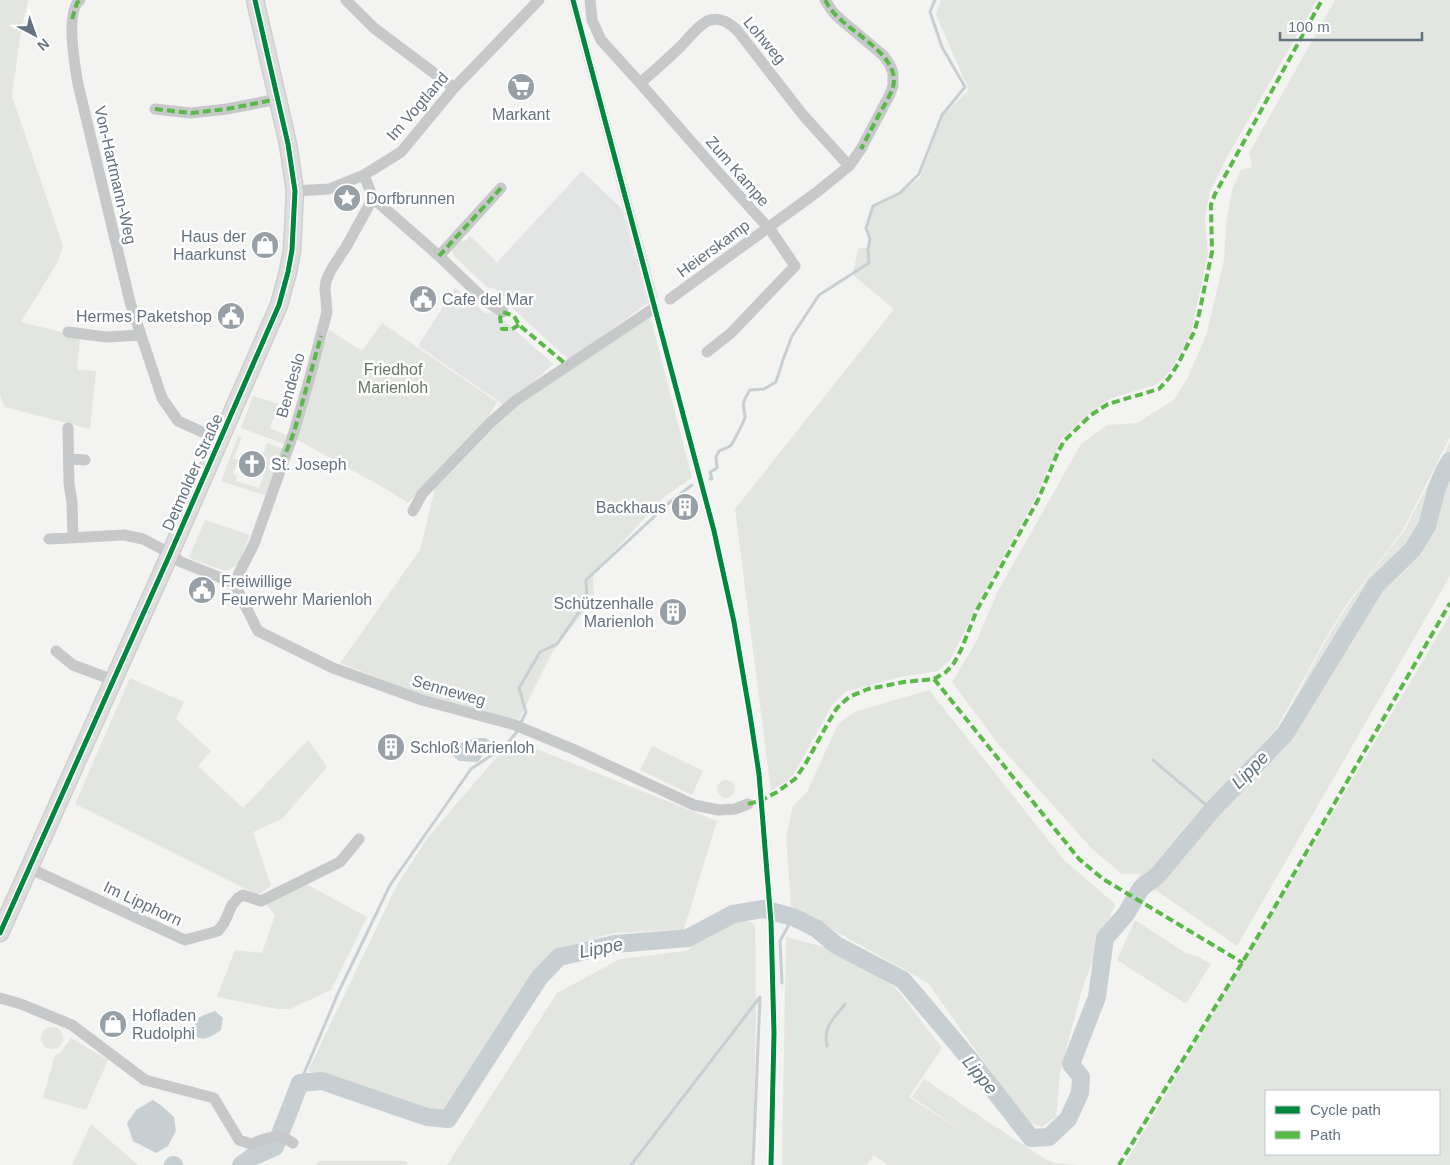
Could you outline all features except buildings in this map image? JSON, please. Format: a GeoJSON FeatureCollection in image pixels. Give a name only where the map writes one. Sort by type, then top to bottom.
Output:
{"type":"FeatureCollection","features":[{"type":"Feature","properties":{"kind":"street","name":"Von-Hartmann-Weg"},"geometry":{"type":"LineString","coordinates":[[80,0],[77,3],[72,19],[73,56],[130,302],[162,398],[171,412],[181,423],[220,440]]}},
{"type":"Feature","properties":{"kind":"street","name":"Detmolder Straße"},"geometry":{"type":"LineString","coordinates":[[0,933],[279,305],[292,250],[295,191],[288,144],[255,0]]}},
{"type":"Feature","properties":{"kind":"street"},"geometry":{"type":"LineString","coordinates":[[346,0],[374,28],[454,88]]}},
{"type":"Feature","properties":{"kind":"street","name":"Im Vogtland"},"geometry":{"type":"LineString","coordinates":[[295,191],[329,189],[364,175],[401,152],[454,88],[539,0]]}},
{"type":"Feature","properties":{"kind":"street","name":"Zum Kampe"},"geometry":{"type":"LineString","coordinates":[[590,0],[592,20],[601,40],[767,229],[772,232],[795,266],[731,333],[707,352]]}},
{"type":"Feature","properties":{"kind":"street","name":"Heierskamp"},"geometry":{"type":"LineString","coordinates":[[670,299],[767,229],[849,166],[861,149],[889,96],[893,86],[893,73],[884,56],[840,19],[825,0]]}},
{"type":"Feature","properties":{"kind":"street","name":"Lohweg"},"geometry":{"type":"LineString","coordinates":[[640,83],[705,22],[720,20],[729,23],[737,30],[804,115],[849,166]]}},
{"type":"Feature","properties":{"kind":"street"},"geometry":{"type":"LineString","coordinates":[[155,109],[191,113],[227,109],[278,99]]}},
{"type":"Feature","properties":{"kind":"street"},"geometry":{"type":"LineString","coordinates":[[364,175],[373,198],[439,256],[487,302],[503,312]]}},
{"type":"Feature","properties":{"kind":"street"},"geometry":{"type":"LineString","coordinates":[[439,256],[501,188]]}},
{"type":"Feature","properties":{"kind":"street","name":"Bendeslo"},"geometry":{"type":"LineString","coordinates":[[234,583],[254,544],[294,432],[327,312],[326,281],[373,198]]}},
{"type":"Feature","properties":{"kind":"street"},"geometry":{"type":"LineString","coordinates":[[413,511],[422,494],[490,423],[515,401],[651,310]]}},
{"type":"Feature","properties":{"kind":"street"},"geometry":{"type":"LineString","coordinates":[[68,332],[106,337],[141,335]]}},
{"type":"Feature","properties":{"kind":"street"},"geometry":{"type":"LineString","coordinates":[[68,428],[73,537]]}},
{"type":"Feature","properties":{"kind":"street"},"geometry":{"type":"LineString","coordinates":[[69,459],[85,460]]}},
{"type":"Feature","properties":{"kind":"street","name":"Detmolder Straße"},"geometry":{"type":"LineString","coordinates":[[49,538],[124,535],[143,539],[170,554]]}},
{"type":"Feature","properties":{"kind":"street"},"geometry":{"type":"LineString","coordinates":[[170,554],[181,562],[234,583]]}},
{"type":"Feature","properties":{"kind":"street","name":"Senneweg"},"geometry":{"type":"LineString","coordinates":[[234,583],[258,631],[340,671],[413,697],[519,727],[575,750],[694,805],[719,810],[735,809],[748,804]]}},
{"type":"Feature","properties":{"kind":"street"},"geometry":{"type":"LineString","coordinates":[[56,651],[73,666],[113,680]]}},
{"type":"Feature","properties":{"kind":"street","name":"Im Lipphorn"},"geometry":{"type":"LineString","coordinates":[[29,868],[184,940],[218,931],[232,905],[243,895],[260,901],[340,862],[359,839]]}},
{"type":"Feature","properties":{"kind":"street"},"geometry":{"type":"LineString","coordinates":[[0,998],[21,1004],[72,1025],[145,1080],[214,1098],[239,1140],[251,1144],[274,1135],[290,1141]]}},
{"type":"Feature","properties":{"kind":"shaded area"},"geometry":{"type":"Polygon","coordinates":[[[582,171],[622,209],[648,303],[569,360],[511,307],[522,293],[512,304],[495,289],[488,288],[454,256],[459,238],[464,242],[470,236],[498,263],[582,171]]]}},
{"type":"Feature","properties":{"kind":"shaded area"},"geometry":{"type":"Polygon","coordinates":[[[455,288],[485,313],[495,312],[553,364],[504,405],[418,346],[455,288]]]}},
{"type":"Feature","properties":{"kind":"shaded area"},"geometry":{"type":"Polygon","coordinates":[[[475,738],[485,738],[492,742],[478,762],[459,761],[452,755],[452,746],[475,738]]]}},
{"type":"Feature","properties":{"kind":"shaded area"},"geometry":{"type":"Polygon","coordinates":[[[215,1011],[223,1018],[221,1030],[204,1039],[192,1034],[199,1018],[215,1011]]]}},
{"type":"Feature","properties":{"kind":"shaded area"},"geometry":{"type":"Polygon","coordinates":[[[153,1100],[174,1117],[176,1131],[168,1146],[156,1153],[133,1141],[127,1123],[136,1110],[153,1100]]]}},
{"type":"Feature","properties":{"kind":"green space"},"geometry":{"type":"Polygon","coordinates":[[[0,0],[28,0],[20,38],[12,96],[63,246],[57,263],[21,322],[80,337],[77,370],[96,371],[90,429],[5,407],[0,395],[0,0]]]}},
{"type":"Feature","properties":{"kind":"green space"},"geometry":{"type":"Polygon","coordinates":[[[568,0],[577,0],[658,297],[648,303],[568,0]]]}},
{"type":"Feature","properties":{"kind":"green space"},"geometry":{"type":"Polygon","coordinates":[[[941,0],[1317,0],[1226,159],[1209,194],[1205,220],[1208,253],[1191,333],[1175,363],[1165,377],[1156,385],[1111,398],[1090,413],[1062,438],[1035,499],[950,660],[938,671],[900,677],[845,692],[832,705],[792,777],[771,791],[735,509],[894,309],[853,275],[858,248],[867,248],[870,239],[866,228],[873,206],[900,193],[920,178],[943,115],[969,90],[936,15],[941,0]]]}},
{"type":"Feature","properties":{"kind":"green space"},"geometry":{"type":"Polygon","coordinates":[[[1335,0],[1450,0],[1450,437],[1403,530],[1346,605],[1323,643],[1277,728],[1165,848],[1278,730],[1324,644],[1348,605],[1404,531],[1450,442],[1450,576],[1237,946],[1138,878],[1141,874],[1122,874],[1092,849],[999,745],[952,682],[976,642],[997,593],[1081,444],[1107,425],[1137,423],[1174,400],[1188,377],[1207,333],[1224,260],[1226,225],[1232,190],[1241,170],[1252,167],[1249,153],[1335,0]]]}},
{"type":"Feature","properties":{"kind":"green space"},"geometry":{"type":"Polygon","coordinates":[[[556,206],[560,209],[520,251],[517,248],[556,206]]]}},
{"type":"Feature","properties":{"kind":"green space"},"geometry":{"type":"Polygon","coordinates":[[[470,236],[489,256],[484,261],[490,267],[479,279],[454,256],[451,247],[459,238],[464,242],[470,236]]]}},
{"type":"Feature","properties":{"kind":"green space"},"geometry":{"type":"Polygon","coordinates":[[[650,316],[692,478],[665,496],[593,574],[594,599],[553,651],[518,721],[415,692],[340,663],[420,550],[435,488],[491,427],[518,405],[650,316]]]}},
{"type":"Feature","properties":{"kind":"green space","name":"Friedhof Marienloh"},"geometry":{"type":"Polygon","coordinates":[[[382,323],[497,402],[486,421],[408,503],[296,439],[329,330],[362,351],[382,323]]]}},
{"type":"Feature","properties":{"kind":"green space"},"geometry":{"type":"Polygon","coordinates":[[[253,396],[279,404],[270,428],[287,435],[284,444],[241,428],[253,396]]]}},
{"type":"Feature","properties":{"kind":"green space"},"geometry":{"type":"Polygon","coordinates":[[[238,436],[242,437],[234,458],[238,460],[233,474],[237,476],[236,481],[259,488],[266,469],[264,468],[267,459],[262,457],[267,443],[283,449],[267,496],[221,481],[238,436]]]}},
{"type":"Feature","properties":{"kind":"green space"},"geometry":{"type":"Polygon","coordinates":[[[205,520],[250,535],[238,565],[225,571],[189,557],[205,520]]]}},
{"type":"Feature","properties":{"kind":"green space"},"geometry":{"type":"Polygon","coordinates":[[[1450,615],[1450,1165],[1124,1165],[1450,615]]]}},
{"type":"Feature","properties":{"kind":"green space"},"geometry":{"type":"Polygon","coordinates":[[[130,678],[184,702],[176,719],[211,751],[198,766],[243,808],[308,740],[327,767],[282,819],[253,832],[271,886],[258,895],[75,804],[130,678]]]}},
{"type":"Feature","properties":{"kind":"green space"},"geometry":{"type":"Polygon","coordinates":[[[929,690],[1064,860],[1115,904],[1082,989],[1060,1073],[1056,1117],[1042,1127],[1026,1121],[928,983],[791,906],[786,837],[793,806],[807,792],[838,724],[854,712],[929,690]]]}},
{"type":"Feature","properties":{"kind":"green space"},"geometry":{"type":"Polygon","coordinates":[[[512,739],[717,821],[684,929],[614,933],[559,948],[535,973],[442,1115],[308,1071],[397,885],[429,836],[512,739]]]}},
{"type":"Feature","properties":{"kind":"green space"},"geometry":{"type":"Polygon","coordinates":[[[652,746],[703,771],[692,795],[640,770],[652,746]]]}},
{"type":"Feature","properties":{"kind":"green space"},"geometry":{"type":"Polygon","coordinates":[[[722,780],[730,780],[735,785],[733,796],[722,798],[717,793],[717,785],[722,780]]]}},
{"type":"Feature","properties":{"kind":"green space"},"geometry":{"type":"Polygon","coordinates":[[[306,884],[367,917],[331,990],[290,1009],[278,1009],[217,997],[235,950],[262,953],[275,915],[266,904],[306,884]]]}},
{"type":"Feature","properties":{"kind":"green space"},"geometry":{"type":"Polygon","coordinates":[[[734,916],[755,924],[756,1016],[753,1165],[447,1165],[557,993],[620,959],[686,951],[734,916]]]}},
{"type":"Feature","properties":{"kind":"green space"},"geometry":{"type":"Polygon","coordinates":[[[1135,920],[1187,954],[1197,956],[1211,964],[1186,1004],[1117,960],[1135,920]]]}},
{"type":"Feature","properties":{"kind":"green space"},"geometry":{"type":"Polygon","coordinates":[[[786,937],[835,950],[895,987],[942,1048],[909,1097],[971,1137],[912,1097],[924,1079],[1043,1158],[1055,1163],[1077,1165],[888,1165],[874,1155],[867,1165],[782,1165],[786,937]]]}},
{"type":"Feature","properties":{"kind":"green space"},"geometry":{"type":"Polygon","coordinates":[[[52,1027],[60,1030],[63,1038],[60,1046],[52,1049],[44,1046],[41,1038],[44,1030],[52,1027]]]}},
{"type":"Feature","properties":{"kind":"green space"},"geometry":{"type":"Polygon","coordinates":[[[71,1038],[108,1060],[86,1110],[43,1098],[55,1055],[60,1053],[71,1038]]]}},
{"type":"Feature","properties":{"kind":"green space"},"geometry":{"type":"Polygon","coordinates":[[[91,1124],[138,1165],[72,1165],[91,1124]]]}},
{"type":"Feature","properties":{"kind":"green space"},"geometry":{"type":"Polygon","coordinates":[[[318,1161],[406,1161],[408,1165],[317,1165],[318,1161]]]}},
{"type":"Feature","properties":{"kind":"waterway"},"geometry":{"type":"LineString","coordinates":[[710,479],[712,479],[710,472],[717,468],[716,457],[719,451],[731,445],[743,423],[745,417],[744,404],[747,395],[750,390],[764,389],[776,382],[792,336],[819,295],[869,263],[868,249],[870,239],[866,228],[873,206],[900,193],[919,174],[942,115],[965,87],[942,47],[930,12],[935,0]]}},
{"type":"Feature","properties":{"kind":"waterway","name":"Lippe"},"geometry":{"type":"LineString","coordinates":[[241,1165],[252,1157],[275,1147],[300,1083],[322,1081],[427,1117],[448,1119],[539,978],[559,957],[615,944],[688,938],[733,914],[763,909],[793,917],[817,929],[836,945],[903,980],[968,1057],[1031,1138],[1049,1137],[1068,1119],[1080,1093],[1081,1077],[1071,1064],[1097,997],[1105,938],[1126,914],[1141,888],[1157,876],[1212,810],[1285,734],[1376,585],[1413,549],[1427,526],[1437,488],[1450,461]]}},
{"type":"Feature","properties":{"kind":"waterway"},"geometry":{"type":"LineString","coordinates":[[300,1083],[339,991],[390,885],[471,769],[505,746],[516,733],[526,712],[519,688],[540,652],[557,644],[587,600],[586,580],[670,502],[692,485]]}},
{"type":"Feature","properties":{"kind":"waterway"},"geometry":{"type":"LineString","coordinates":[[1153,760],[1212,810]]}},
{"type":"Feature","properties":{"kind":"waterway"},"geometry":{"type":"LineString","coordinates":[[782,983],[780,941],[793,917]]}},
{"type":"Feature","properties":{"kind":"waterway"},"geometry":{"type":"LineString","coordinates":[[631,1165],[760,997]]}},
{"type":"Feature","properties":{"kind":"waterway"},"geometry":{"type":"LineString","coordinates":[[753,1165],[760,998]]}},
{"type":"Feature","properties":{"kind":"waterway"},"geometry":{"type":"LineString","coordinates":[[827,1046],[826,1033],[828,1028],[845,1004]]}},
{"type":"Feature","properties":{"kind":"marked path"},"geometry":{"type":"LineString","coordinates":[[72,19],[77,3],[80,0]]}},
{"type":"Feature","properties":{"kind":"marked path"},"geometry":{"type":"LineString","coordinates":[[825,0],[837,16],[876,48],[884,57],[894,76],[890,94],[861,149]]}},
{"type":"Feature","properties":{"kind":"marked path"},"geometry":{"type":"LineString","coordinates":[[748,804],[762,800],[795,779],[837,708],[849,697],[868,689],[904,682],[934,679],[946,672],[954,663],[961,650],[977,610],[1038,500],[1064,441],[1091,415],[1108,404],[1159,389],[1169,378],[1195,330],[1212,252],[1211,205],[1215,194],[1322,0]]}},
{"type":"Feature","properties":{"kind":"marked path"},"geometry":{"type":"LineString","coordinates":[[155,109],[191,113],[227,109],[278,99]]}},
{"type":"Feature","properties":{"kind":"marked path"},"geometry":{"type":"LineString","coordinates":[[439,256],[501,188]]}},
{"type":"Feature","properties":{"kind":"marked path"},"geometry":{"type":"LineString","coordinates":[[519,325],[512,329],[502,329],[500,318],[503,312],[514,316],[519,325],[567,365]]}},
{"type":"Feature","properties":{"kind":"marked path"},"geometry":{"type":"LineString","coordinates":[[282,463],[294,432],[321,336]]}},
{"type":"Feature","properties":{"kind":"marked path"},"geometry":{"type":"LineString","coordinates":[[1119,1165],[1254,943],[1450,603]]}},
{"type":"Feature","properties":{"kind":"marked path"},"geometry":{"type":"LineString","coordinates":[[934,679],[1079,859],[1103,879],[1243,963]]}},
{"type":"Feature","properties":{"kind":"cycle path"},"geometry":{"type":"LineString","coordinates":[[0,933],[279,305],[292,250],[295,191],[288,144],[255,0]]}},
{"type":"Feature","properties":{"kind":"cycle path"},"geometry":{"type":"LineString","coordinates":[[573,0],[714,531],[734,622],[750,715],[759,774],[771,922],[774,1033],[771,1165]]}},
{"type":"Feature","properties":{"kind":"place","name":"Markant"},"geometry":{"type":"Point","coordinates":[521,87]}},
{"type":"Feature","properties":{"kind":"place","name":"Dorfbrunnen"},"geometry":{"type":"Point","coordinates":[347,198]}},
{"type":"Feature","properties":{"kind":"place","name":"Haus der Haarkunst"},"geometry":{"type":"Point","coordinates":[265,245]}},
{"type":"Feature","properties":{"kind":"place","name":"Cafe del Mar"},"geometry":{"type":"Point","coordinates":[423,299]}},
{"type":"Feature","properties":{"kind":"place","name":"Hermes Paketshop"},"geometry":{"type":"Point","coordinates":[231,316]}},
{"type":"Feature","properties":{"kind":"place","name":"St. Joseph"},"geometry":{"type":"Point","coordinates":[252,464]}},
{"type":"Feature","properties":{"kind":"place","name":"Backhaus"},"geometry":{"type":"Point","coordinates":[685,507]}},
{"type":"Feature","properties":{"kind":"place","name":"Freiwillige Feuerwehr Marienloh"},"geometry":{"type":"Point","coordinates":[202,590]}},
{"type":"Feature","properties":{"kind":"place","name":"Schützenhalle Marienloh"},"geometry":{"type":"Point","coordinates":[673,612]}},
{"type":"Feature","properties":{"kind":"place","name":"Schloß Marienloh"},"geometry":{"type":"Point","coordinates":[391,747]}},
{"type":"Feature","properties":{"kind":"place","name":"Hofladen Rudolphi"},"geometry":{"type":"Point","coordinates":[113,1024]}}]}
